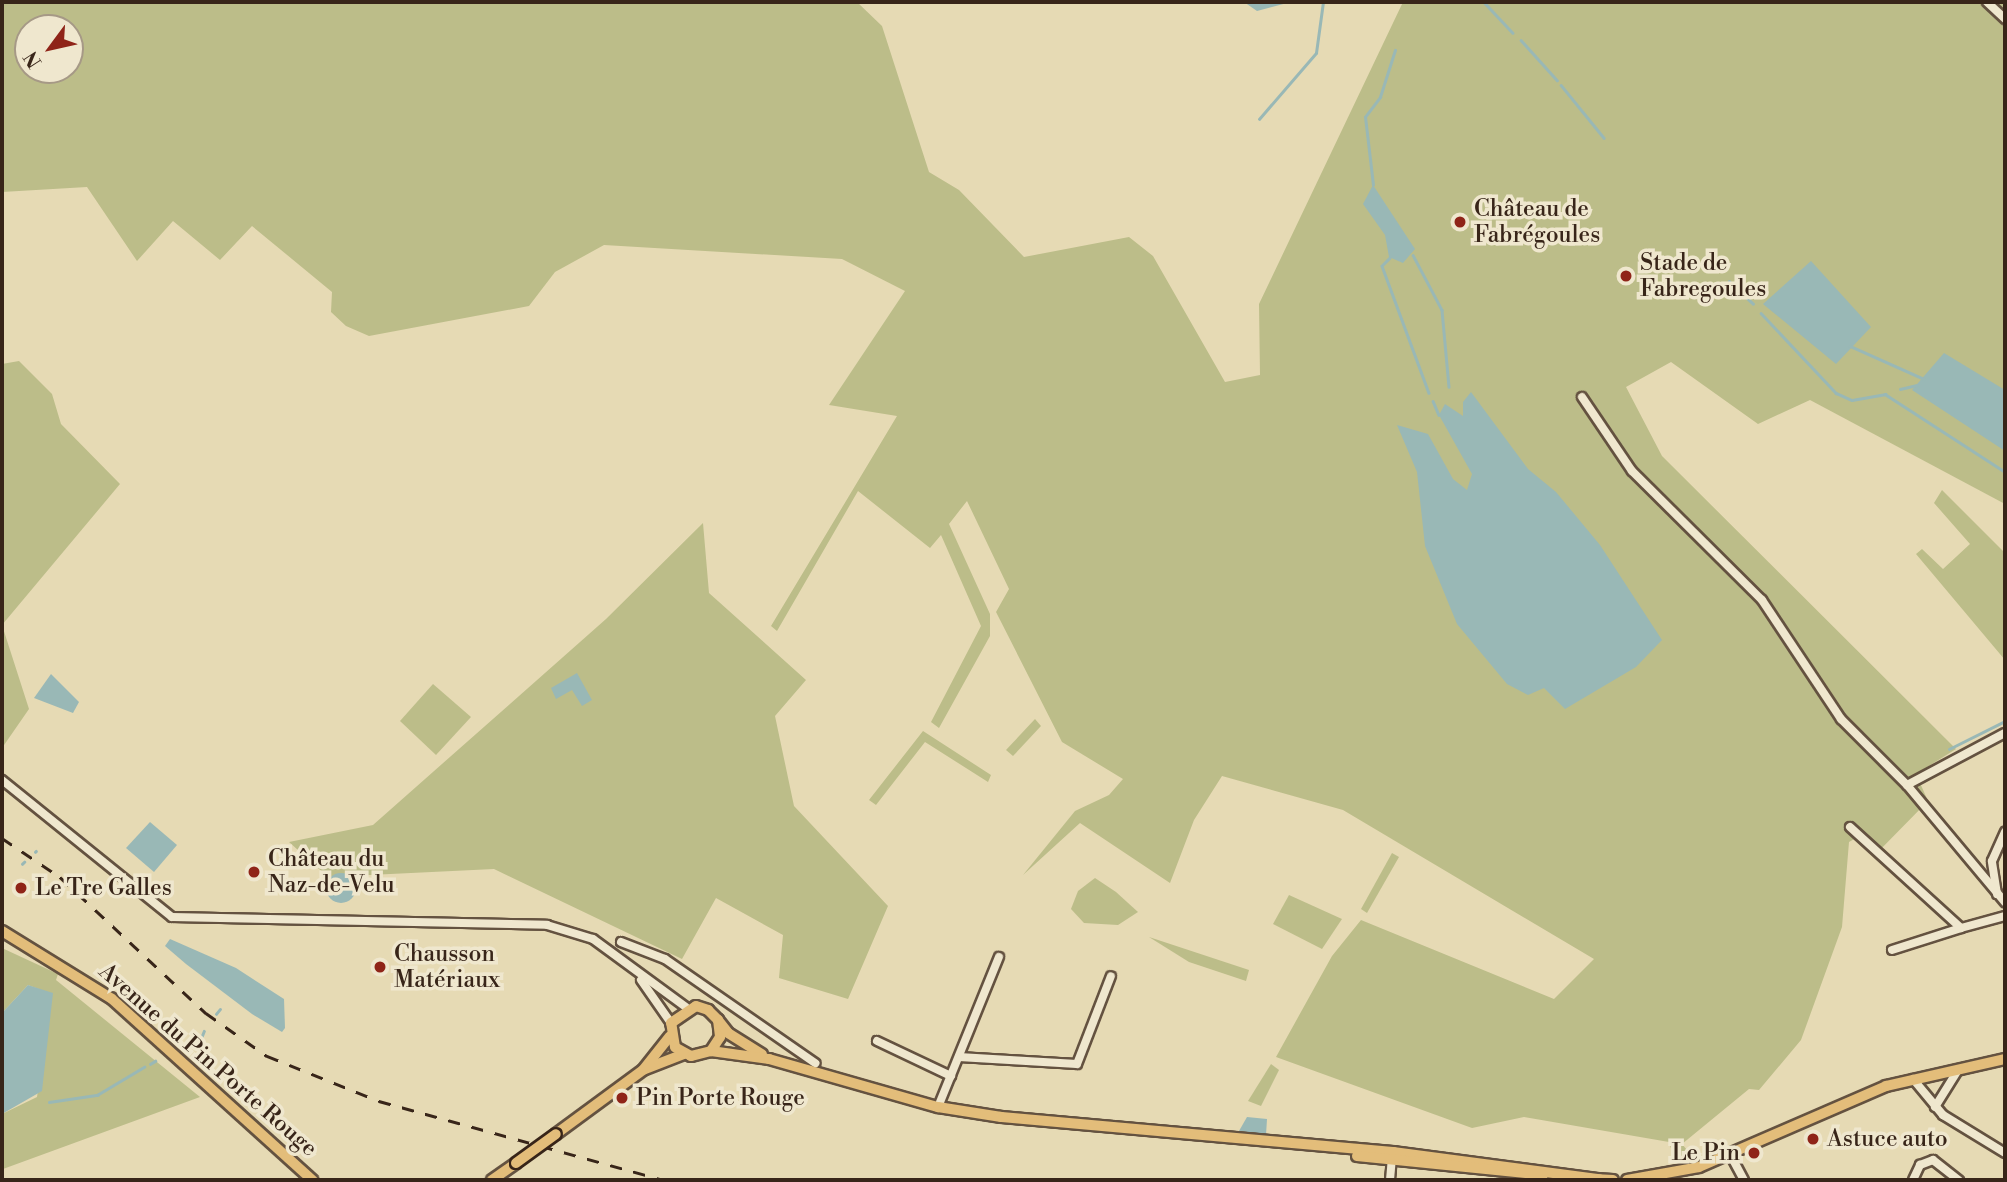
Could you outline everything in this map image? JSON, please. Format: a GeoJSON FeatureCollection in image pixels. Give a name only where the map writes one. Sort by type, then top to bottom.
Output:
{"type":"FeatureCollection","features":[{"type":"Feature","properties":{"kind":"main road","name":"Avenue du Pin Porte Rouge"},"geometry":{"type":"LineString","coordinates":[[2,931],[112,999],[313,1180]]}},
{"type":"Feature","properties":{"kind":"main road"},"geometry":{"type":"LineString","coordinates":[[643,1070],[670,1036],[671,1023],[686,1007],[709,1010],[769,1059]]}},
{"type":"Feature","properties":{"kind":"main road"},"geometry":{"type":"LineString","coordinates":[[711,1051],[720,1037],[718,1020]]}},
{"type":"Feature","properties":{"kind":"main road"},"geometry":{"type":"LineString","coordinates":[[670,1036],[684,1054]]}},
{"type":"Feature","properties":{"kind":"main road"},"geometry":{"type":"LineString","coordinates":[[492,1180],[643,1070],[684,1054],[711,1051],[769,1059],[938,1107],[1613,1180]]}},
{"type":"Feature","properties":{"kind":"main road"},"geometry":{"type":"LineString","coordinates":[[1627,1180],[1670,1176],[1730,1154],[1864,1096],[1913,1079],[2005,1059]]}},
{"type":"Feature","properties":{"kind":"street"},"geometry":{"type":"LineString","coordinates":[[1987,2],[2005,19]]}},
{"type":"Feature","properties":{"kind":"street"},"geometry":{"type":"LineString","coordinates":[[1582,397],[1632,471],[1762,600],[1841,719],[1910,789],[2005,902]]}},
{"type":"Feature","properties":{"kind":"street"},"geometry":{"type":"LineString","coordinates":[[1910,789],[1924,775],[2005,733]]}},
{"type":"Feature","properties":{"kind":"street"},"geometry":{"type":"LineString","coordinates":[[2,780],[159,911],[172,917],[521,921],[581,933],[686,1007]]}},
{"type":"Feature","properties":{"kind":"street"},"geometry":{"type":"LineString","coordinates":[[1850,827],[1961,928]]}},
{"type":"Feature","properties":{"kind":"street"},"geometry":{"type":"LineString","coordinates":[[1997,894],[1992,861],[2005,832]]}},
{"type":"Feature","properties":{"kind":"street"},"geometry":{"type":"LineString","coordinates":[[1892,950],[2005,916]]}},
{"type":"Feature","properties":{"kind":"street"},"geometry":{"type":"LineString","coordinates":[[621,942],[665,959],[815,1063]]}},
{"type":"Feature","properties":{"kind":"street"},"geometry":{"type":"LineString","coordinates":[[938,1107],[999,957]]}},
{"type":"Feature","properties":{"kind":"street"},"geometry":{"type":"LineString","coordinates":[[627,964],[671,1023]]}},
{"type":"Feature","properties":{"kind":"street"},"geometry":{"type":"LineString","coordinates":[[959,1056],[1077,1064],[1111,976]]}},
{"type":"Feature","properties":{"kind":"street"},"geometry":{"type":"LineString","coordinates":[[709,1010],[719,994]]}},
{"type":"Feature","properties":{"kind":"street"},"geometry":{"type":"LineString","coordinates":[[877,1041],[951,1076]]}},
{"type":"Feature","properties":{"kind":"street"},"geometry":{"type":"LineString","coordinates":[[1936,1107],[1958,1070]]}},
{"type":"Feature","properties":{"kind":"street"},"geometry":{"type":"LineString","coordinates":[[1913,1079],[1936,1107],[2005,1153]]}},
{"type":"Feature","properties":{"kind":"street"},"geometry":{"type":"LineString","coordinates":[[1730,1154],[1744,1180]]}},
{"type":"Feature","properties":{"kind":"street"},"geometry":{"type":"LineString","coordinates":[[1390,1180],[1392,1156]]}},
{"type":"Feature","properties":{"kind":"street"},"geometry":{"type":"LineString","coordinates":[[1913,1180],[1920,1165],[1933,1160],[1959,1180]]}},
{"type":"Feature","properties":{"kind":"green space"},"geometry":{"type":"Polygon","coordinates":[[[2,2],[857,2],[882,26],[929,172],[959,190],[1024,257],[1129,237],[1153,256],[1225,382],[1260,375],[1259,304],[1403,2],[2005,2],[2005,504],[1810,400],[1758,424],[1671,362],[1626,387],[1662,456],[1956,749],[1916,774],[1928,801],[1874,856],[1856,838],[1849,842],[1842,927],[1801,1040],[1759,1090],[1749,1089],[1682,1144],[1696,1161],[1675,1161],[1669,1142],[1524,1117],[1472,1128],[1276,1057],[1332,956],[1361,920],[1554,999],[1594,959],[1343,810],[1222,776],[1194,820],[1170,883],[1080,823],[1023,875],[1075,811],[1109,795],[1123,779],[1062,742],[996,612],[1009,589],[967,501],[949,524],[990,614],[990,636],[939,728],[931,722],[981,626],[941,535],[930,548],[858,491],[777,631],[771,626],[897,416],[829,405],[905,291],[842,259],[604,245],[555,272],[529,306],[369,336],[346,326],[331,312],[332,292],[252,226],[220,260],[173,221],[137,261],[87,187],[2,192],[2,2]]]}},
{"type":"Feature","properties":{"kind":"green space"},"geometry":{"type":"Polygon","coordinates":[[[19,361],[52,394],[61,424],[120,484],[2,625],[2,364],[19,361]]]}},
{"type":"Feature","properties":{"kind":"green space"},"geometry":{"type":"Polygon","coordinates":[[[1942,490],[2005,553],[2005,660],[1916,554],[1922,549],[1943,569],[1970,544],[1934,503],[1942,490]]]}},
{"type":"Feature","properties":{"kind":"green space"},"geometry":{"type":"Polygon","coordinates":[[[703,523],[709,593],[806,680],[775,716],[794,806],[888,906],[848,999],[779,978],[783,935],[716,898],[682,959],[494,869],[328,877],[289,842],[373,825],[606,619],[703,523]]]}},
{"type":"Feature","properties":{"kind":"green space"},"geometry":{"type":"Polygon","coordinates":[[[2,625],[29,709],[2,748],[2,625]]]}},
{"type":"Feature","properties":{"kind":"green space"},"geometry":{"type":"Polygon","coordinates":[[[433,684],[471,717],[436,755],[400,721],[433,684]]]}},
{"type":"Feature","properties":{"kind":"green space"},"geometry":{"type":"Polygon","coordinates":[[[1035,719],[1041,726],[1013,756],[1006,750],[1035,719]]]}},
{"type":"Feature","properties":{"kind":"green space"},"geometry":{"type":"Polygon","coordinates":[[[923,731],[991,775],[988,782],[925,742],[876,805],[869,800],[923,731]]]}},
{"type":"Feature","properties":{"kind":"green space"},"geometry":{"type":"Polygon","coordinates":[[[1392,853],[1399,857],[1367,913],[1361,909],[1392,853]]]}},
{"type":"Feature","properties":{"kind":"green space"},"geometry":{"type":"Polygon","coordinates":[[[1095,878],[1138,912],[1118,925],[1084,923],[1071,909],[1078,891],[1095,878]]]}},
{"type":"Feature","properties":{"kind":"green space"},"geometry":{"type":"Polygon","coordinates":[[[1289,895],[1342,919],[1322,949],[1273,924],[1289,895]]]}},
{"type":"Feature","properties":{"kind":"green space"},"geometry":{"type":"Polygon","coordinates":[[[1149,937],[1249,970],[1246,981],[1189,962],[1149,937]]]}},
{"type":"Feature","properties":{"kind":"green space"},"geometry":{"type":"Polygon","coordinates":[[[2,948],[58,974],[56,980],[200,1097],[3,1169],[2,1114],[37,1097],[52,994],[28,985],[2,1013],[2,948]]]}},
{"type":"Feature","properties":{"kind":"green space"},"geometry":{"type":"Polygon","coordinates":[[[1271,1064],[1279,1070],[1261,1106],[1248,1101],[1271,1064]]]}},
{"type":"Feature","properties":{"kind":"water"},"geometry":{"type":"Polygon","coordinates":[[[1244,2],[1291,2],[1257,11],[1244,2]]]}},
{"type":"Feature","properties":{"kind":"water"},"geometry":{"type":"Polygon","coordinates":[[[1373,185],[1415,249],[1403,263],[1389,257],[1385,235],[1363,204],[1373,185]]]}},
{"type":"Feature","properties":{"kind":"water"},"geometry":{"type":"Polygon","coordinates":[[[1811,261],[1871,327],[1836,364],[1763,304],[1811,261]]]}},
{"type":"Feature","properties":{"kind":"water"},"geometry":{"type":"Polygon","coordinates":[[[1944,353],[2005,390],[2005,451],[1912,390],[1944,353]]]}},
{"type":"Feature","properties":{"kind":"water"},"geometry":{"type":"Polygon","coordinates":[[[1471,392],[1528,469],[1556,492],[1600,545],[1662,640],[1636,667],[1565,709],[1544,688],[1528,695],[1507,684],[1457,624],[1425,546],[1417,472],[1397,425],[1428,434],[1453,479],[1467,490],[1472,474],[1439,415],[1445,404],[1463,416],[1463,402],[1471,392]]]}},
{"type":"Feature","properties":{"kind":"water"},"geometry":{"type":"Polygon","coordinates":[[[577,673],[592,700],[582,706],[572,690],[556,699],[551,688],[577,673]]]}},
{"type":"Feature","properties":{"kind":"water"},"geometry":{"type":"Polygon","coordinates":[[[51,674],[79,702],[73,713],[34,698],[51,674]]]}},
{"type":"Feature","properties":{"kind":"water"},"geometry":{"type":"Polygon","coordinates":[[[150,822],[177,845],[154,872],[126,848],[150,822]]]}},
{"type":"Feature","properties":{"kind":"water"},"geometry":{"type":"Polygon","coordinates":[[[341,873],[347,874],[355,882],[355,894],[347,902],[341,903],[335,902],[327,894],[326,888],[327,882],[335,874],[341,873]]]}},
{"type":"Feature","properties":{"kind":"water"},"geometry":{"type":"Polygon","coordinates":[[[170,939],[236,968],[284,999],[285,1028],[282,1032],[252,1014],[186,964],[165,946],[170,939]]]}},
{"type":"Feature","properties":{"kind":"water"},"geometry":{"type":"Polygon","coordinates":[[[28,985],[53,993],[42,1091],[2,1114],[2,1013],[28,985]]]}},
{"type":"Feature","properties":{"kind":"water"},"geometry":{"type":"Polygon","coordinates":[[[1247,1117],[1267,1119],[1266,1135],[1239,1131],[1247,1117]]]}},
{"type":"Feature","properties":{"kind":"waterway"},"geometry":{"type":"LineString","coordinates":[[1259,119],[1316,53],[1323,2]]}},
{"type":"Feature","properties":{"kind":"waterway"},"geometry":{"type":"LineString","coordinates":[[1484,2],[1513,33]]}},
{"type":"Feature","properties":{"kind":"waterway"},"geometry":{"type":"LineString","coordinates":[[1521,40],[1557,80]]}},
{"type":"Feature","properties":{"kind":"waterway"},"geometry":{"type":"LineString","coordinates":[[1373,185],[1365,117],[1380,97],[1395,50]]}},
{"type":"Feature","properties":{"kind":"waterway"},"geometry":{"type":"LineString","coordinates":[[1561,85],[1604,138]]}},
{"type":"Feature","properties":{"kind":"waterway"},"geometry":{"type":"LineString","coordinates":[[1413,255],[1442,310],[1449,387]]}},
{"type":"Feature","properties":{"kind":"waterway"},"geometry":{"type":"LineString","coordinates":[[1390,258],[1382,266],[1429,393]]}},
{"type":"Feature","properties":{"kind":"waterway"},"geometry":{"type":"LineString","coordinates":[[1729,281],[1753,303]]}},
{"type":"Feature","properties":{"kind":"waterway"},"geometry":{"type":"LineString","coordinates":[[1761,313],[1836,393],[1852,400],[1885,394],[2005,472]]}},
{"type":"Feature","properties":{"kind":"waterway"},"geometry":{"type":"LineString","coordinates":[[1850,346],[1924,379]]}},
{"type":"Feature","properties":{"kind":"waterway"},"geometry":{"type":"LineString","coordinates":[[1900,389],[1917,385]]}},
{"type":"Feature","properties":{"kind":"waterway"},"geometry":{"type":"LineString","coordinates":[[1433,401],[1439,415]]}},
{"type":"Feature","properties":{"kind":"waterway"},"geometry":{"type":"LineString","coordinates":[[1949,749],[2005,721]]}},
{"type":"Feature","properties":{"kind":"waterway"},"geometry":{"type":"LineString","coordinates":[[216,1014],[220,1009]]}},
{"type":"Feature","properties":{"kind":"waterway"},"geometry":{"type":"LineString","coordinates":[[197,1048],[204,1031]]}},
{"type":"Feature","properties":{"kind":"waterway"},"geometry":{"type":"LineString","coordinates":[[150,1064],[155,1061]]}},
{"type":"Feature","properties":{"kind":"waterway"},"geometry":{"type":"LineString","coordinates":[[49,1102],[97,1095],[144,1067]]}},
{"type":"Feature","properties":{"kind":"railway"},"geometry":{"type":"LineString","coordinates":[[2,838],[60,877],[206,1013],[267,1056],[379,1101],[664,1180]]}},
{"type":"Feature","properties":{"kind":"place","name":"Château de Fabrégoules"},"geometry":{"type":"Point","coordinates":[1460,222]}},
{"type":"Feature","properties":{"kind":"place","name":"Stade de Fabregoules"},"geometry":{"type":"Point","coordinates":[1626,276]}},
{"type":"Feature","properties":{"kind":"place","name":"Château du Naz-de-Velu"},"geometry":{"type":"Point","coordinates":[254,872]}},
{"type":"Feature","properties":{"kind":"place","name":"Le Tre Galles"},"geometry":{"type":"Point","coordinates":[21,888]}},
{"type":"Feature","properties":{"kind":"place","name":"Chausson Matériaux"},"geometry":{"type":"Point","coordinates":[380,967]}},
{"type":"Feature","properties":{"kind":"place","name":"Pin Porte Rouge"},"geometry":{"type":"Point","coordinates":[622,1098]}},
{"type":"Feature","properties":{"kind":"place","name":"Astuce auto"},"geometry":{"type":"Point","coordinates":[1813,1139]}},
{"type":"Feature","properties":{"kind":"place","name":"Le Pin"},"geometry":{"type":"Point","coordinates":[1754,1153]}}]}
